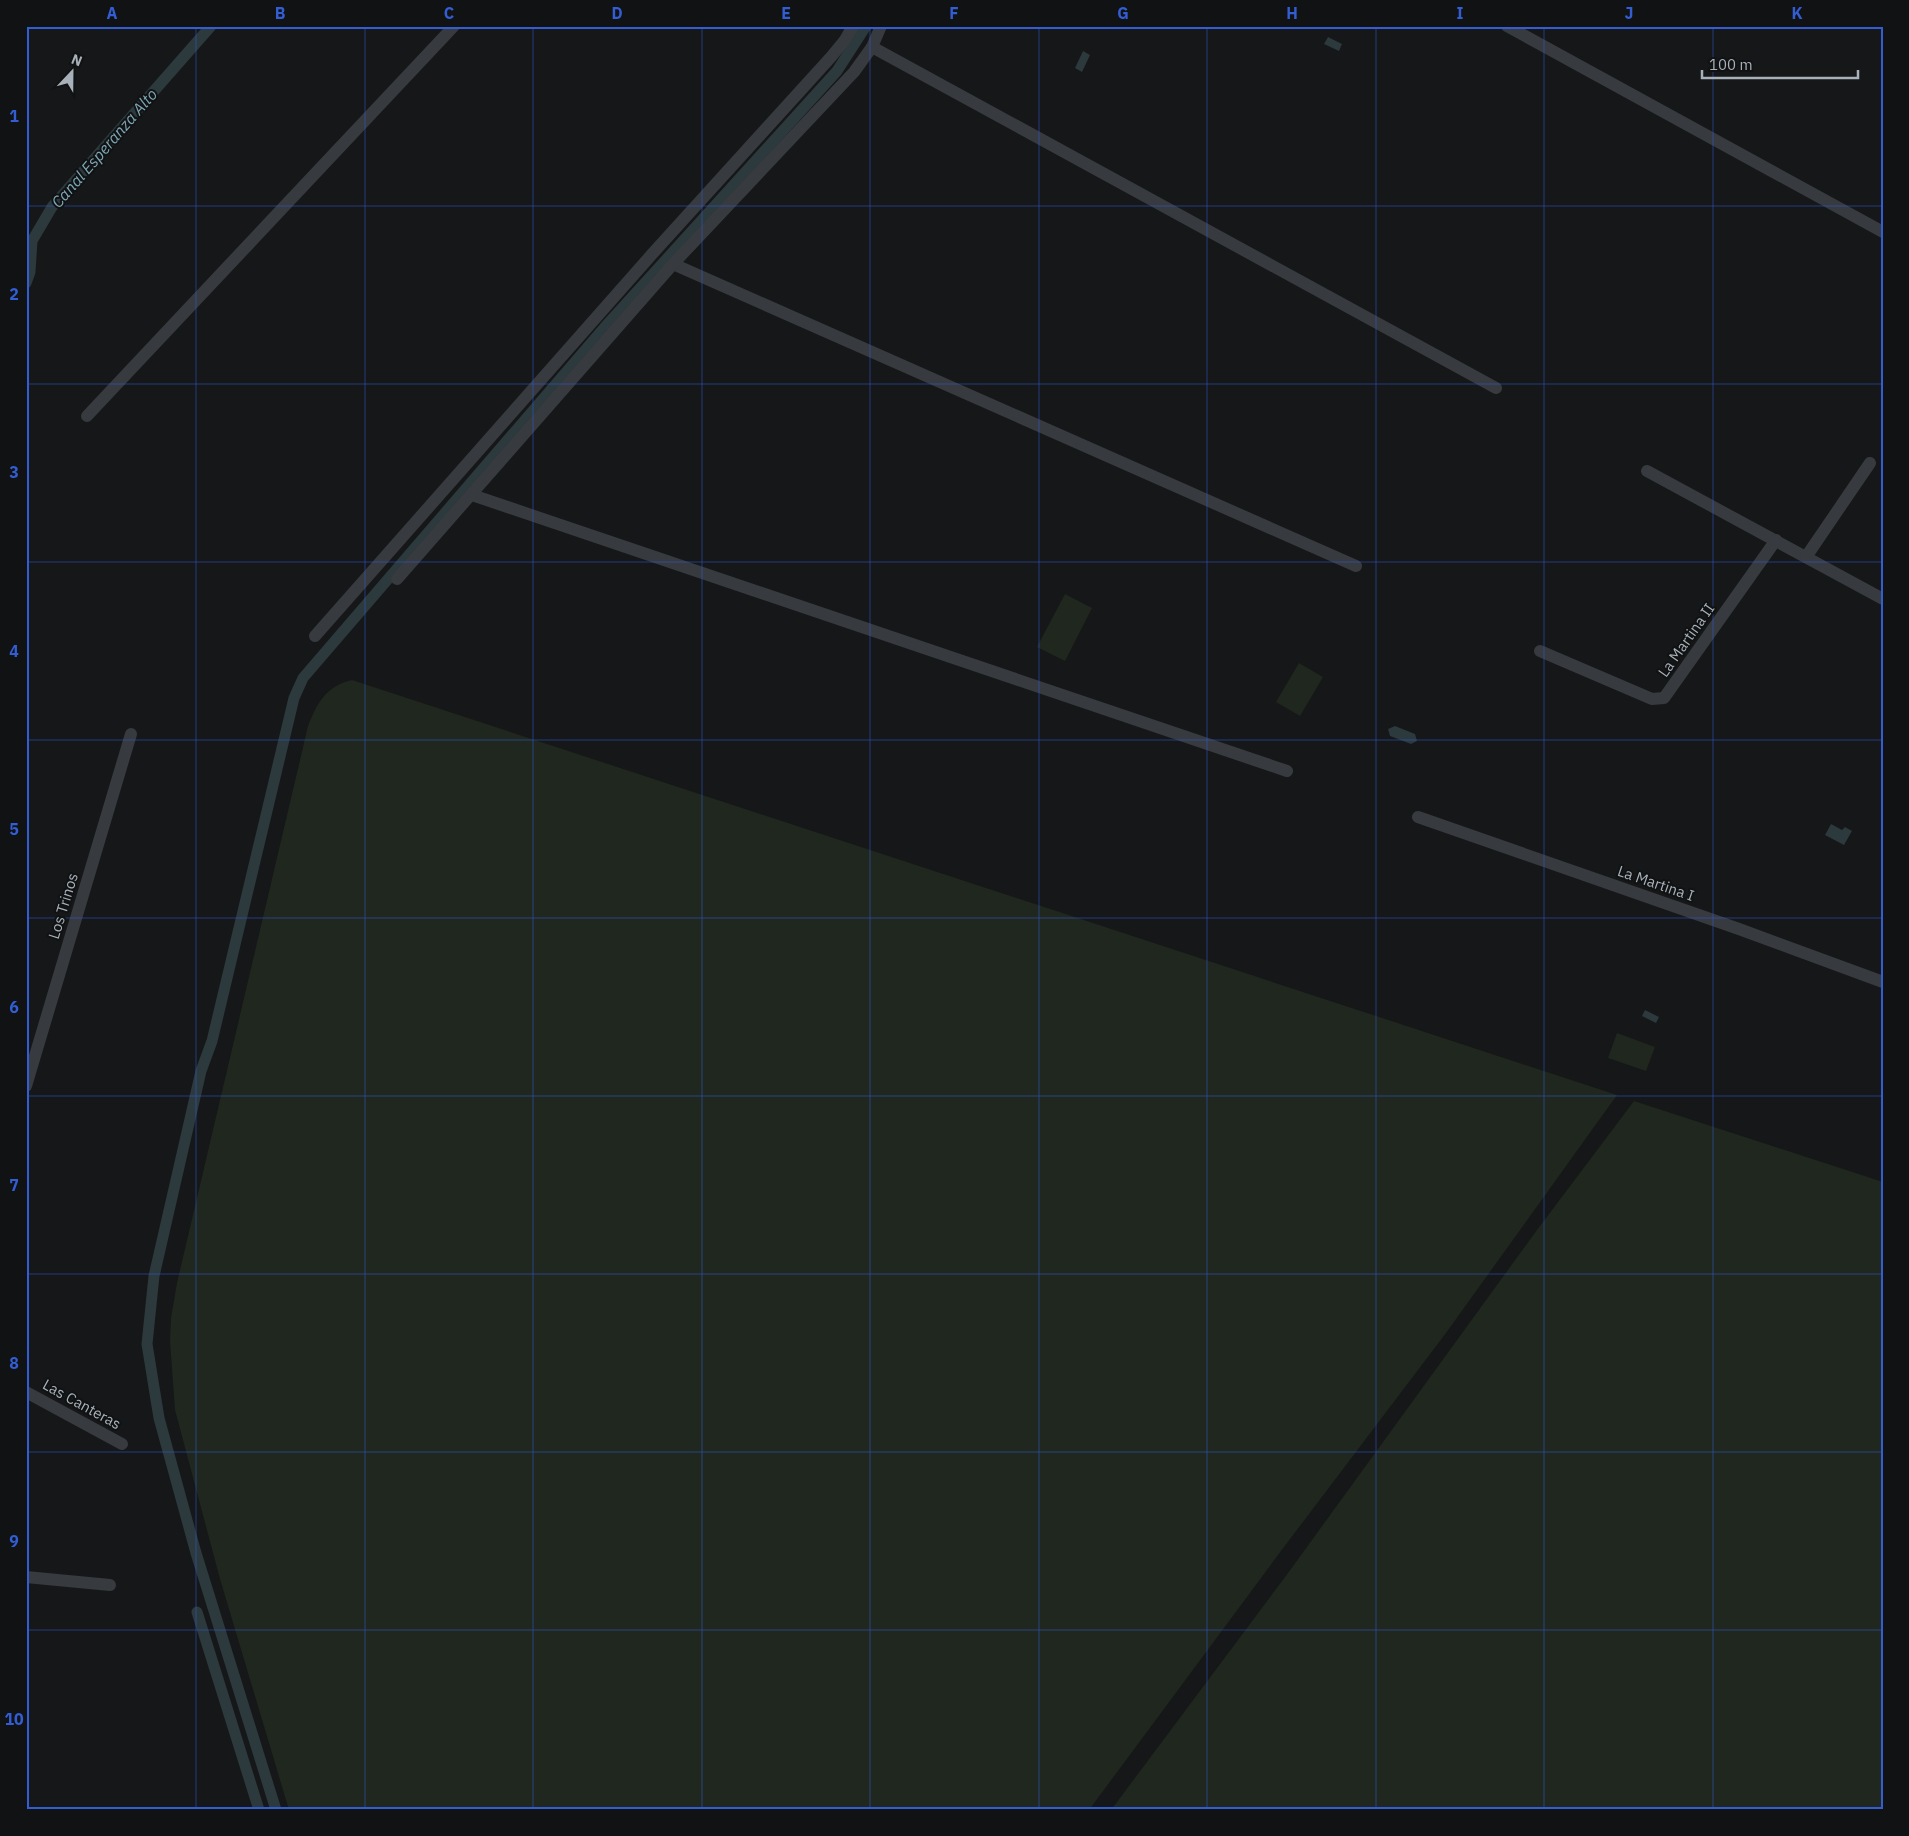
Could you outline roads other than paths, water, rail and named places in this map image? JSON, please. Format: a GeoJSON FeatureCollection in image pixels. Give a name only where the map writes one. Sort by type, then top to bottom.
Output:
{"type":"FeatureCollection","features":[{"type":"Feature","properties":{"kind":"street"},"geometry":{"type":"LineString","coordinates":[[87,416],[454,26]]}},
{"type":"Feature","properties":{"kind":"street"},"geometry":{"type":"LineString","coordinates":[[314,636],[646,261],[832,57],[853,26]]}},
{"type":"Feature","properties":{"kind":"street"},"geometry":{"type":"LineString","coordinates":[[398,579],[673,264],[854,72],[872,47],[881,26]]}},
{"type":"Feature","properties":{"kind":"street"},"geometry":{"type":"LineString","coordinates":[[1507,26],[1883,232]]}},
{"type":"Feature","properties":{"kind":"street"},"geometry":{"type":"LineString","coordinates":[[872,47],[1496,388]]}},
{"type":"Feature","properties":{"kind":"street"},"geometry":{"type":"LineString","coordinates":[[673,264],[1356,566]]}},
{"type":"Feature","properties":{"kind":"street"},"geometry":{"type":"LineString","coordinates":[[1806,557],[1870,463]]}},
{"type":"Feature","properties":{"kind":"street"},"geometry":{"type":"LineString","coordinates":[[1647,471],[1883,599]]}},
{"type":"Feature","properties":{"kind":"street"},"geometry":{"type":"LineString","coordinates":[[472,495],[1287,771]]}},
{"type":"Feature","properties":{"kind":"street","name":"La Martina II"},"geometry":{"type":"LineString","coordinates":[[1540,651],[1652,699],[1664,698],[1776,540]]}},
{"type":"Feature","properties":{"kind":"street","name":"Los Trinos"},"geometry":{"type":"LineString","coordinates":[[26,1086],[131,734]]}},
{"type":"Feature","properties":{"kind":"street","name":"La Martina I"},"geometry":{"type":"LineString","coordinates":[[1418,818],[1739,929],[1883,982]]}},
{"type":"Feature","properties":{"kind":"street","name":"Las Canteras"},"geometry":{"type":"LineString","coordinates":[[26,1392],[122,1444]]}},
{"type":"Feature","properties":{"kind":"street"},"geometry":{"type":"LineString","coordinates":[[26,1577],[110,1585]]}},
{"type":"Feature","properties":{"kind":"waterway","name":"Canal Esperanza Alto"},"geometry":{"type":"LineString","coordinates":[[26,283],[30,272],[32,241],[52,207],[211,26]]}},
{"type":"Feature","properties":{"kind":"waterway"},"geometry":{"type":"LineString","coordinates":[[276,1810],[196,1553],[159,1418],[147,1344],[154,1276],[201,1071],[212,1041],[294,698],[303,678],[604,328],[837,71],[866,26]]}},
{"type":"Feature","properties":{"kind":"waterway"},"geometry":{"type":"LineString","coordinates":[[197,1612],[259,1810]]}}]}
